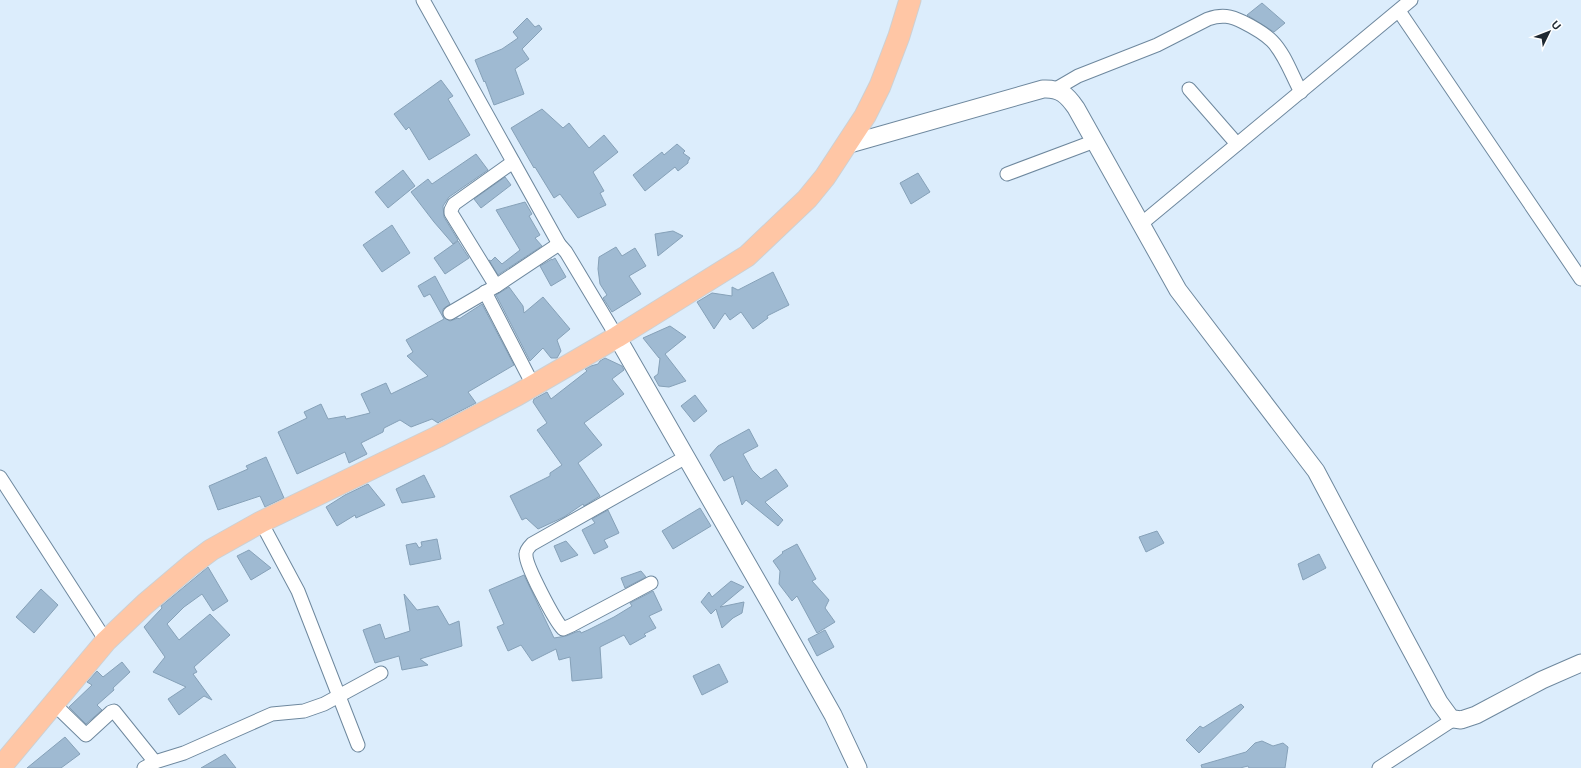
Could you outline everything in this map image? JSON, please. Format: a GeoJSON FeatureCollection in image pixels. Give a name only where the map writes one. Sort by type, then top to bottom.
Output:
{"type":"FeatureCollection","features":[{"type":"Feature","properties":{"kind":"main road"},"geometry":{"type":"LineString","coordinates":[[0,768],[106,641],[145,604],[191,565],[229,539],[261,522],[437,437],[533,385],[617,336],[747,256],[807,199],[825,177],[865,116],[880,86],[899,36],[910,0]]}},
{"type":"Feature","properties":{"kind":"street"},"geometry":{"type":"LineString","coordinates":[[423,0],[559,244],[566,252],[617,336],[829,708],[858,768]]}},
{"type":"Feature","properties":{"kind":"street"},"geometry":{"type":"LineString","coordinates":[[1141,224],[1411,0]]}},
{"type":"Feature","properties":{"kind":"street"},"geometry":{"type":"LineString","coordinates":[[1399,11],[1581,279]]}},
{"type":"Feature","properties":{"kind":"street"},"geometry":{"type":"LineString","coordinates":[[1054,90],[1078,76],[1157,45],[1208,19],[1217,16],[1225,16],[1234,18],[1250,26],[1272,41],[1286,62],[1301,92]]}},
{"type":"Feature","properties":{"kind":"street"},"geometry":{"type":"LineString","coordinates":[[846,145],[1043,88],[1060,91],[1068,97],[1076,108],[1178,290],[1316,471],[1436,695],[1450,717],[1462,720],[1476,715],[1542,680],[1581,663]]}},
{"type":"Feature","properties":{"kind":"street"},"geometry":{"type":"LineString","coordinates":[[1189,89],[1237,144]]}},
{"type":"Feature","properties":{"kind":"street"},"geometry":{"type":"LineString","coordinates":[[1007,174],[1095,141]]}},
{"type":"Feature","properties":{"kind":"street"},"geometry":{"type":"LineString","coordinates":[[513,162],[454,204],[451,213],[491,289],[533,385]]}},
{"type":"Feature","properties":{"kind":"street"},"geometry":{"type":"LineString","coordinates":[[450,313],[491,289],[559,244]]}},
{"type":"Feature","properties":{"kind":"street"},"geometry":{"type":"LineString","coordinates":[[651,583],[563,629],[542,596],[526,557],[526,550],[532,544],[686,457]]}},
{"type":"Feature","properties":{"kind":"street"},"geometry":{"type":"LineString","coordinates":[[0,477],[106,641]]}},
{"type":"Feature","properties":{"kind":"street"},"geometry":{"type":"LineString","coordinates":[[261,522],[298,591],[358,745]]}},
{"type":"Feature","properties":{"kind":"street"},"geometry":{"type":"LineString","coordinates":[[53,703],[86,735],[114,711],[150,765],[184,753],[272,714],[304,711],[324,704],[381,673]]}},
{"type":"Feature","properties":{"kind":"street"},"geometry":{"type":"LineString","coordinates":[[1379,768],[1454,719]]}},
{"type":"Feature","properties":{"kind":"building"},"geometry":{"type":"Polygon","coordinates":[[[1262,3],[1285,23],[1274,32],[1247,15],[1262,3]]]}},
{"type":"Feature","properties":{"kind":"building"},"geometry":{"type":"Polygon","coordinates":[[[527,18],[535,27],[539,25],[542,29],[522,49],[529,59],[515,69],[524,94],[494,105],[475,60],[502,49],[518,38],[513,32],[527,18]]]}},
{"type":"Feature","properties":{"kind":"building"},"geometry":{"type":"Polygon","coordinates":[[[441,80],[453,96],[448,99],[470,135],[429,160],[409,127],[406,130],[394,114],[441,80]]]}},
{"type":"Feature","properties":{"kind":"building"},"geometry":{"type":"Polygon","coordinates":[[[542,109],[563,128],[569,123],[589,148],[604,135],[618,152],[593,172],[604,191],[600,193],[606,205],[578,218],[560,194],[554,198],[535,167],[534,168],[511,128],[542,109]]]}},
{"type":"Feature","properties":{"kind":"building"},"geometry":{"type":"Polygon","coordinates":[[[677,144],[685,151],[683,153],[690,158],[688,163],[678,171],[675,167],[645,191],[633,175],[662,152],[664,155],[677,144]]]}},
{"type":"Feature","properties":{"kind":"building"},"geometry":{"type":"Polygon","coordinates":[[[476,154],[488,170],[449,197],[443,206],[444,217],[458,240],[453,244],[411,192],[428,179],[432,184],[476,154]]]}},
{"type":"Feature","properties":{"kind":"building"},"geometry":{"type":"Polygon","coordinates":[[[403,170],[415,186],[388,208],[375,192],[403,170]]]}},
{"type":"Feature","properties":{"kind":"building"},"geometry":{"type":"Polygon","coordinates":[[[918,173],[930,192],[911,204],[900,183],[918,173]]]}},
{"type":"Feature","properties":{"kind":"building"},"geometry":{"type":"Polygon","coordinates":[[[505,177],[511,185],[481,208],[474,199],[505,177]]]}},
{"type":"Feature","properties":{"kind":"building"},"geometry":{"type":"Polygon","coordinates":[[[525,202],[532,214],[529,216],[540,235],[535,238],[542,246],[498,275],[489,260],[491,261],[495,257],[502,264],[520,250],[496,210],[525,202]]]}},
{"type":"Feature","properties":{"kind":"building"},"geometry":{"type":"Polygon","coordinates":[[[392,225],[410,253],[382,272],[363,245],[392,225]]]}},
{"type":"Feature","properties":{"kind":"building"},"geometry":{"type":"Polygon","coordinates":[[[673,231],[683,236],[658,256],[655,234],[673,231]]]}},
{"type":"Feature","properties":{"kind":"building"},"geometry":{"type":"Polygon","coordinates":[[[458,241],[469,258],[445,274],[434,258],[458,241]]]}},
{"type":"Feature","properties":{"kind":"building"},"geometry":{"type":"Polygon","coordinates":[[[616,247],[622,256],[635,248],[646,266],[629,276],[641,294],[612,312],[603,298],[607,295],[600,284],[598,269],[599,257],[616,247]]]}},
{"type":"Feature","properties":{"kind":"building"},"geometry":{"type":"Polygon","coordinates":[[[555,258],[566,277],[551,286],[540,266],[555,258]]]}},
{"type":"Feature","properties":{"kind":"building"},"geometry":{"type":"Polygon","coordinates":[[[773,272],[789,305],[767,316],[768,318],[753,329],[741,312],[730,320],[725,313],[714,329],[697,302],[712,293],[732,296],[732,287],[738,290],[773,272]]]}},
{"type":"Feature","properties":{"kind":"building"},"geometry":{"type":"Polygon","coordinates":[[[435,276],[450,304],[443,309],[443,317],[450,321],[459,319],[482,304],[514,365],[468,392],[476,403],[438,423],[432,419],[411,427],[400,420],[384,428],[383,432],[361,443],[367,454],[349,463],[345,452],[297,474],[278,432],[307,418],[304,412],[321,404],[328,419],[345,416],[346,419],[370,413],[361,394],[386,383],[391,394],[428,376],[407,356],[413,352],[406,340],[444,319],[430,294],[424,297],[418,286],[435,276]]]}},
{"type":"Feature","properties":{"kind":"building"},"geometry":{"type":"Polygon","coordinates":[[[509,287],[523,306],[524,313],[543,297],[570,329],[557,340],[561,351],[557,358],[551,358],[543,348],[530,361],[496,295],[509,287]]]}},
{"type":"Feature","properties":{"kind":"building"},"geometry":{"type":"Polygon","coordinates":[[[670,326],[686,337],[665,354],[686,381],[669,387],[659,386],[654,377],[658,374],[660,358],[643,338],[670,326]]]}},
{"type":"Feature","properties":{"kind":"building"},"geometry":{"type":"Polygon","coordinates":[[[605,358],[622,366],[624,370],[612,379],[624,394],[584,423],[602,445],[578,463],[600,496],[584,506],[583,504],[564,517],[538,529],[526,518],[522,520],[510,496],[550,476],[550,473],[562,465],[537,430],[547,423],[533,402],[534,399],[547,392],[551,399],[587,371],[585,369],[598,364],[605,358]]]}},
{"type":"Feature","properties":{"kind":"building"},"geometry":{"type":"Polygon","coordinates":[[[695,395],[707,411],[694,422],[681,406],[695,395]]]}},
{"type":"Feature","properties":{"kind":"building"},"geometry":{"type":"Polygon","coordinates":[[[749,429],[758,446],[743,454],[752,470],[761,479],[776,469],[788,486],[765,502],[783,520],[778,526],[746,500],[742,505],[733,476],[724,481],[710,455],[718,446],[749,429]]]}},
{"type":"Feature","properties":{"kind":"building"},"geometry":{"type":"Polygon","coordinates":[[[266,457],[284,498],[265,507],[260,496],[218,510],[209,486],[248,469],[246,466],[266,457]]]}},
{"type":"Feature","properties":{"kind":"building"},"geometry":{"type":"Polygon","coordinates":[[[424,475],[435,497],[402,503],[396,489],[424,475]]]}},
{"type":"Feature","properties":{"kind":"building"},"geometry":{"type":"Polygon","coordinates":[[[368,484],[385,505],[356,518],[355,515],[337,526],[326,507],[345,495],[368,484]]]}},
{"type":"Feature","properties":{"kind":"building"},"geometry":{"type":"Polygon","coordinates":[[[700,508],[711,526],[673,549],[662,531],[700,508]]]}},
{"type":"Feature","properties":{"kind":"building"},"geometry":{"type":"Polygon","coordinates":[[[608,510],[619,533],[604,540],[608,547],[594,554],[582,530],[595,523],[592,519],[608,510]]]}},
{"type":"Feature","properties":{"kind":"building"},"geometry":{"type":"Polygon","coordinates":[[[1157,531],[1164,543],[1146,552],[1139,537],[1157,531]]]}},
{"type":"Feature","properties":{"kind":"building"},"geometry":{"type":"Polygon","coordinates":[[[437,539],[441,559],[410,565],[406,545],[416,543],[419,548],[422,546],[421,542],[437,539]]]}},
{"type":"Feature","properties":{"kind":"building"},"geometry":{"type":"Polygon","coordinates":[[[566,541],[578,555],[561,562],[554,546],[566,541]]]}},
{"type":"Feature","properties":{"kind":"building"},"geometry":{"type":"Polygon","coordinates":[[[797,544],[816,579],[812,581],[829,600],[825,608],[835,622],[817,633],[797,596],[792,601],[779,584],[780,571],[773,561],[783,553],[782,552],[797,544]]]}},
{"type":"Feature","properties":{"kind":"building"},"geometry":{"type":"Polygon","coordinates":[[[249,550],[271,568],[251,580],[237,556],[249,550]]]}},
{"type":"Feature","properties":{"kind":"building"},"geometry":{"type":"Polygon","coordinates":[[[1319,554],[1326,568],[1303,580],[1298,564],[1319,554]]]}},
{"type":"Feature","properties":{"kind":"building"},"geometry":{"type":"Polygon","coordinates":[[[208,567],[228,601],[213,611],[202,594],[184,607],[167,624],[179,640],[210,614],[230,635],[194,667],[197,672],[193,674],[212,700],[204,696],[179,715],[168,699],[186,687],[153,672],[165,657],[144,627],[162,608],[161,606],[208,567]]]}},
{"type":"Feature","properties":{"kind":"building"},"geometry":{"type":"Polygon","coordinates":[[[641,571],[646,577],[625,588],[621,578],[641,571]]]}},
{"type":"Feature","properties":{"kind":"building"},"geometry":{"type":"Polygon","coordinates":[[[524,575],[554,638],[580,631],[581,633],[588,630],[614,617],[632,606],[630,603],[653,591],[662,610],[649,616],[656,628],[644,634],[646,636],[630,645],[624,635],[600,647],[602,678],[572,681],[570,657],[559,660],[556,649],[532,661],[521,645],[508,651],[497,627],[504,624],[489,590],[524,575]]]}},
{"type":"Feature","properties":{"kind":"building"},"geometry":{"type":"Polygon","coordinates":[[[731,581],[744,587],[720,607],[744,602],[742,613],[733,618],[722,628],[716,609],[711,614],[701,602],[709,592],[712,597],[731,581]]]}},
{"type":"Feature","properties":{"kind":"building"},"geometry":{"type":"Polygon","coordinates":[[[41,589],[58,605],[34,633],[16,617],[41,589]]]}},
{"type":"Feature","properties":{"kind":"building"},"geometry":{"type":"Polygon","coordinates":[[[404,594],[417,610],[438,606],[449,625],[459,621],[462,646],[420,659],[428,665],[402,670],[399,656],[375,663],[363,630],[380,624],[385,639],[410,631],[404,594]]]}},
{"type":"Feature","properties":{"kind":"building"},"geometry":{"type":"Polygon","coordinates":[[[825,630],[834,647],[817,656],[808,639],[825,630]]]}},
{"type":"Feature","properties":{"kind":"building"},"geometry":{"type":"Polygon","coordinates":[[[122,662],[130,672],[113,688],[114,690],[97,705],[102,710],[86,724],[69,707],[92,685],[87,682],[97,671],[103,677],[122,662]]]}},
{"type":"Feature","properties":{"kind":"building"},"geometry":{"type":"Polygon","coordinates":[[[719,664],[728,682],[702,695],[693,676],[719,664]]]}},
{"type":"Feature","properties":{"kind":"building"},"geometry":{"type":"Polygon","coordinates":[[[1241,704],[1244,707],[1199,753],[1186,740],[1200,726],[1203,728],[1241,704]]]}},
{"type":"Feature","properties":{"kind":"building"},"geometry":{"type":"Polygon","coordinates":[[[65,737],[80,754],[61,768],[27,768],[65,737]]]}},
{"type":"Feature","properties":{"kind":"building"},"geometry":{"type":"Polygon","coordinates":[[[1262,741],[1273,746],[1283,743],[1288,747],[1285,768],[1249,768],[1248,766],[1240,768],[1202,768],[1201,765],[1246,752],[1255,743],[1262,741]]]}},
{"type":"Feature","properties":{"kind":"building"},"geometry":{"type":"Polygon","coordinates":[[[225,754],[236,768],[201,768],[225,754]]]}}]}
